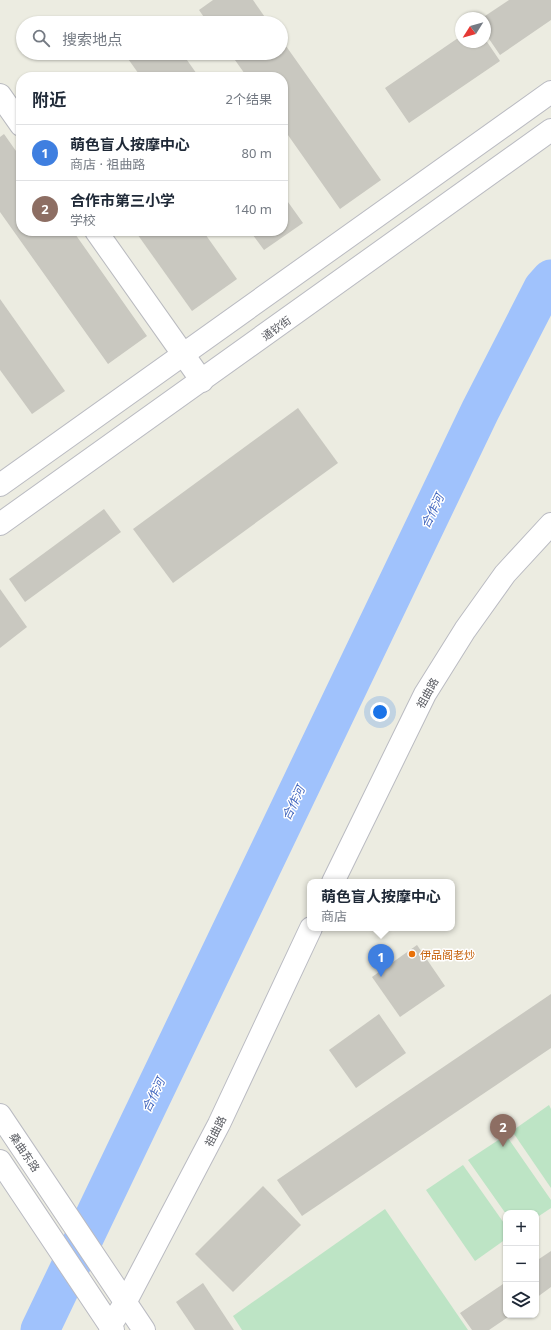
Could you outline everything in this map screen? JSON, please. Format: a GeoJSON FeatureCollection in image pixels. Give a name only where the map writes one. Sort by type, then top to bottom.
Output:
{"type":"FeatureCollection","features":[{"type":"Feature","properties":{"kind":"main road"},"geometry":{"type":"LineString","coordinates":[[0,485],[551,92]]}},
{"type":"Feature","properties":{"kind":"main road"},"geometry":{"type":"LineString","coordinates":[[0,96],[16,118]]}},
{"type":"Feature","properties":{"kind":"main road","name":"通钦街"},"geometry":{"type":"LineString","coordinates":[[0,524],[551,130]]}},
{"type":"Feature","properties":{"kind":"main road"},"geometry":{"type":"LineString","coordinates":[[100,236],[202,381]]}},
{"type":"Feature","properties":{"kind":"main road","name":"祖曲路"},"geometry":{"type":"LineString","coordinates":[[334,879],[425,694],[465,630],[505,574],[551,524]]}},
{"type":"Feature","properties":{"kind":"main road","name":"祖曲路"},"geometry":{"type":"LineString","coordinates":[[111,1329],[219,1124],[311,931]]}},
{"type":"Feature","properties":{"kind":"main road","name":"桑曲东路"},"geometry":{"type":"LineString","coordinates":[[0,1116],[125,1303]]}},
{"type":"Feature","properties":{"kind":"main road"},"geometry":{"type":"LineString","coordinates":[[0,1161],[95,1302],[111,1329]]}},
{"type":"Feature","properties":{"kind":"main road"},"geometry":{"type":"LineString","coordinates":[[125,1303],[144,1330]]}},
{"type":"Feature","properties":{"kind":"green space"},"geometry":{"type":"Polygon","coordinates":[[[549,1105],[551,1109],[551,1188],[512,1131],[549,1105]]]}},
{"type":"Feature","properties":{"kind":"green space"},"geometry":{"type":"Polygon","coordinates":[[[506,1135],[551,1200],[551,1208],[539,1216],[539,1210],[503,1210],[468,1160],[506,1135]]]}},
{"type":"Feature","properties":{"kind":"green space"},"geometry":{"type":"Polygon","coordinates":[[[463,1165],[503,1222],[503,1241],[475,1261],[426,1190],[463,1165]]]}},
{"type":"Feature","properties":{"kind":"green space"},"geometry":{"type":"Polygon","coordinates":[[[385,1209],[468,1330],[242,1330],[233,1316],[385,1209]]]}},
{"type":"Feature","properties":{"kind":"building"},"geometry":{"type":"Polygon","coordinates":[[[213,0],[253,0],[264,16],[203,16],[199,10],[213,0]]]}},
{"type":"Feature","properties":{"kind":"building"},"geometry":{"type":"Polygon","coordinates":[[[509,0],[551,0],[551,20],[500,55],[491,42],[491,12],[509,0]]]}},
{"type":"Feature","properties":{"kind":"building"},"geometry":{"type":"Polygon","coordinates":[[[455,40],[455,48],[491,48],[500,61],[409,123],[385,88],[455,40]]]}},
{"type":"Feature","properties":{"kind":"building"},"geometry":{"type":"Polygon","coordinates":[[[288,49],[381,180],[340,209],[288,135],[288,72],[243,72],[235,60],[288,60],[288,49]]]}},
{"type":"Feature","properties":{"kind":"building"},"geometry":{"type":"Polygon","coordinates":[[[129,60],[187,60],[195,72],[137,72],[129,60]]]}},
{"type":"Feature","properties":{"kind":"building"},"geometry":{"type":"Polygon","coordinates":[[[4,134],[16,151],[16,235],[0,212],[0,137],[4,134]]]}},
{"type":"Feature","properties":{"kind":"building"},"geometry":{"type":"Polygon","coordinates":[[[288,202],[303,223],[288,233],[288,202]]]}},
{"type":"Feature","properties":{"kind":"building"},"geometry":{"type":"Polygon","coordinates":[[[17,236],[77,236],[147,336],[108,364],[17,236]]]}},
{"type":"Feature","properties":{"kind":"building"},"geometry":{"type":"Polygon","coordinates":[[[139,236],[207,236],[237,279],[192,311],[139,236]]]}},
{"type":"Feature","properties":{"kind":"building"},"geometry":{"type":"Polygon","coordinates":[[[254,236],[284,236],[264,250],[254,236]]]}},
{"type":"Feature","properties":{"kind":"building"},"geometry":{"type":"Polygon","coordinates":[[[0,299],[65,391],[32,414],[0,370],[0,299]]]}},
{"type":"Feature","properties":{"kind":"building"},"geometry":{"type":"Polygon","coordinates":[[[298,408],[338,463],[173,583],[133,529],[298,408]]]}},
{"type":"Feature","properties":{"kind":"building"},"geometry":{"type":"Polygon","coordinates":[[[104,509],[121,532],[25,602],[9,579],[104,509]]]}},
{"type":"Feature","properties":{"kind":"building"},"geometry":{"type":"Polygon","coordinates":[[[0,589],[27,627],[0,648],[0,589]]]}},
{"type":"Feature","properties":{"kind":"building"},"geometry":{"type":"Polygon","coordinates":[[[417,945],[445,986],[400,1017],[372,977],[417,945]]]}},
{"type":"Feature","properties":{"kind":"building"},"geometry":{"type":"Polygon","coordinates":[[[551,994],[551,1048],[302,1216],[277,1180],[551,994]]]}},
{"type":"Feature","properties":{"kind":"building"},"geometry":{"type":"Polygon","coordinates":[[[379,1014],[406,1053],[356,1088],[329,1050],[379,1014]]]}},
{"type":"Feature","properties":{"kind":"building"},"geometry":{"type":"Polygon","coordinates":[[[263,1186],[301,1225],[233,1292],[195,1254],[263,1186]]]}},
{"type":"Feature","properties":{"kind":"building"},"geometry":{"type":"Polygon","coordinates":[[[551,1251],[551,1287],[539,1296],[539,1282],[539,1259],[551,1251]]]}},
{"type":"Feature","properties":{"kind":"building"},"geometry":{"type":"Polygon","coordinates":[[[203,1283],[234,1330],[195,1330],[176,1302],[203,1283]]]}},
{"type":"Feature","properties":{"kind":"building"},"geometry":{"type":"Polygon","coordinates":[[[503,1284],[503,1318],[507,1318],[489,1330],[472,1330],[460,1313],[503,1284]]]}},
{"type":"Feature","properties":{"kind":"waterway","name":"合作河"},"geometry":{"type":"LineString","coordinates":[[40,1330],[480,411],[543,288],[551,279]]}},
{"type":"Feature","properties":{"kind":"place","name":"伊品阁老炒"},"geometry":{"type":"Point","coordinates":[412,954]}},
{"type":"Feature","properties":{"kind":"place","name":"萌色盲人按摩中心"},"geometry":{"type":"Point","coordinates":[381,977]}},
{"type":"Feature","properties":{"kind":"place","name":"合作市第三小学"},"geometry":{"type":"Point","coordinates":[503,1147]}}]}
